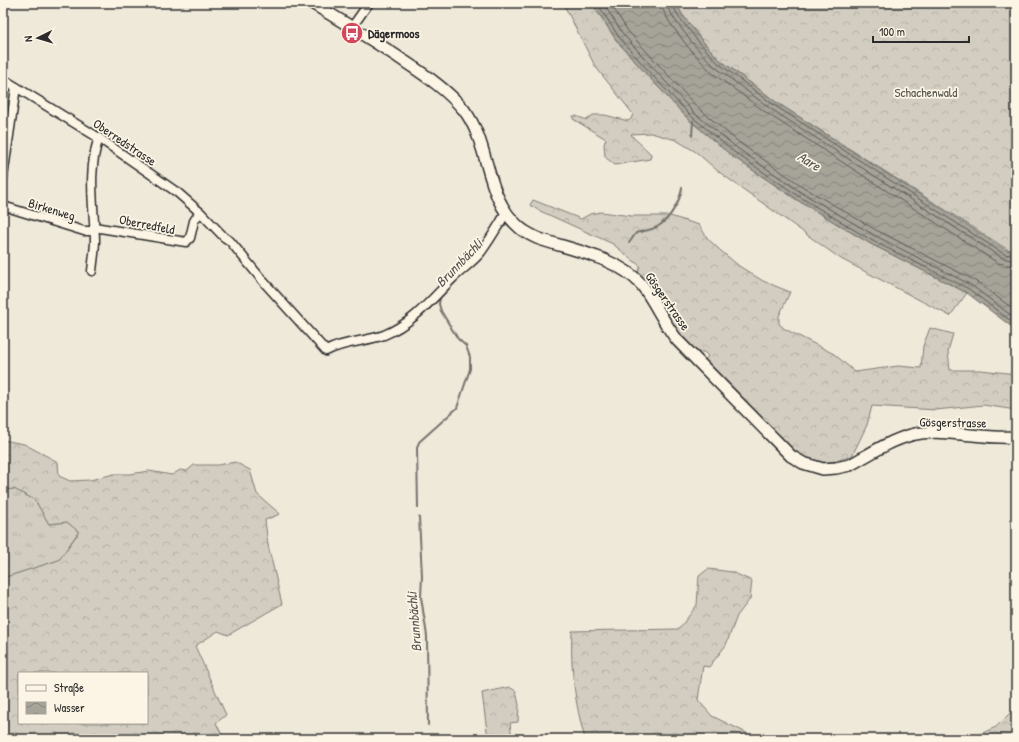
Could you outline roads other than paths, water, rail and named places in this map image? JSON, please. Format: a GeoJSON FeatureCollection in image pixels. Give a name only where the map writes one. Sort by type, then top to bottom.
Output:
{"type":"FeatureCollection","features":[{"type":"Feature","properties":{"kind":"main road","name":"Gösgerstrasse"},"geometry":{"type":"LineString","coordinates":[[312,3],[441,86],[453,97],[465,112],[476,131],[496,196],[506,214],[519,227],[537,238],[616,264],[631,274],[644,289],[678,341],[758,423],[797,460],[823,469],[842,467],[850,465],[896,440],[920,434],[944,433],[1016,437]]}},
{"type":"Feature","properties":{"kind":"street"},"geometry":{"type":"LineString","coordinates":[[352,28],[368,3]]}},
{"type":"Feature","properties":{"kind":"street","name":"Oberredstrasse"},"geometry":{"type":"LineString","coordinates":[[3,79],[99,138],[178,193],[200,212],[235,247],[263,281],[326,351],[342,344],[384,335],[413,318],[480,253],[506,214]]}},
{"type":"Feature","properties":{"kind":"street"},"geometry":{"type":"LineString","coordinates":[[3,176],[16,87]]}},
{"type":"Feature","properties":{"kind":"street"},"geometry":{"type":"LineString","coordinates":[[92,271],[95,248],[92,180],[96,148],[99,138]]}},
{"type":"Feature","properties":{"kind":"street","name":"Birkenweg"},"geometry":{"type":"LineString","coordinates":[[3,206],[84,231],[94,229]]}},
{"type":"Feature","properties":{"kind":"street","name":"Oberredfeld"},"geometry":{"type":"LineString","coordinates":[[94,229],[186,242],[190,238],[194,221],[200,212]]}},
{"type":"Feature","properties":{"kind":"water","name":"Aare"},"geometry":{"type":"Polygon","coordinates":[[[592,3],[676,3],[682,14],[700,38],[720,60],[776,102],[1006,250],[1016,252],[1016,330],[967,293],[869,243],[797,200],[732,156],[687,118],[648,76],[616,40],[592,3]]]}},
{"type":"Feature","properties":{"kind":"waterway"},"geometry":{"type":"LineString","coordinates":[[692,136],[693,121]]}},
{"type":"Feature","properties":{"kind":"waterway","name":"Brunnbächli"},"geometry":{"type":"LineString","coordinates":[[629,243],[636,233],[655,228],[668,218],[679,198],[682,188]]}},
{"type":"Feature","properties":{"kind":"waterway","name":"Brunnbächli"},"geometry":{"type":"LineString","coordinates":[[500,230],[506,224]]}},
{"type":"Feature","properties":{"kind":"waterway","name":"Brunnbächli"},"geometry":{"type":"LineString","coordinates":[[418,508],[417,448],[419,442],[457,408],[470,369],[470,357],[466,346],[458,339],[441,311],[439,304],[440,298],[445,291],[467,271]]}},
{"type":"Feature","properties":{"kind":"waterway","name":"Brunnbächli"},"geometry":{"type":"LineString","coordinates":[[419,517],[422,576],[421,597],[427,636],[428,725]]}},
{"type":"Feature","properties":{"kind":"place","name":"Dägermoos"},"geometry":{"type":"Point","coordinates":[352,33]}},
{"type":"Feature","properties":{"kind":"park label","name":"Schachenwald"},"geometry":{"type":"Point","coordinates":[926,92]}}]}
